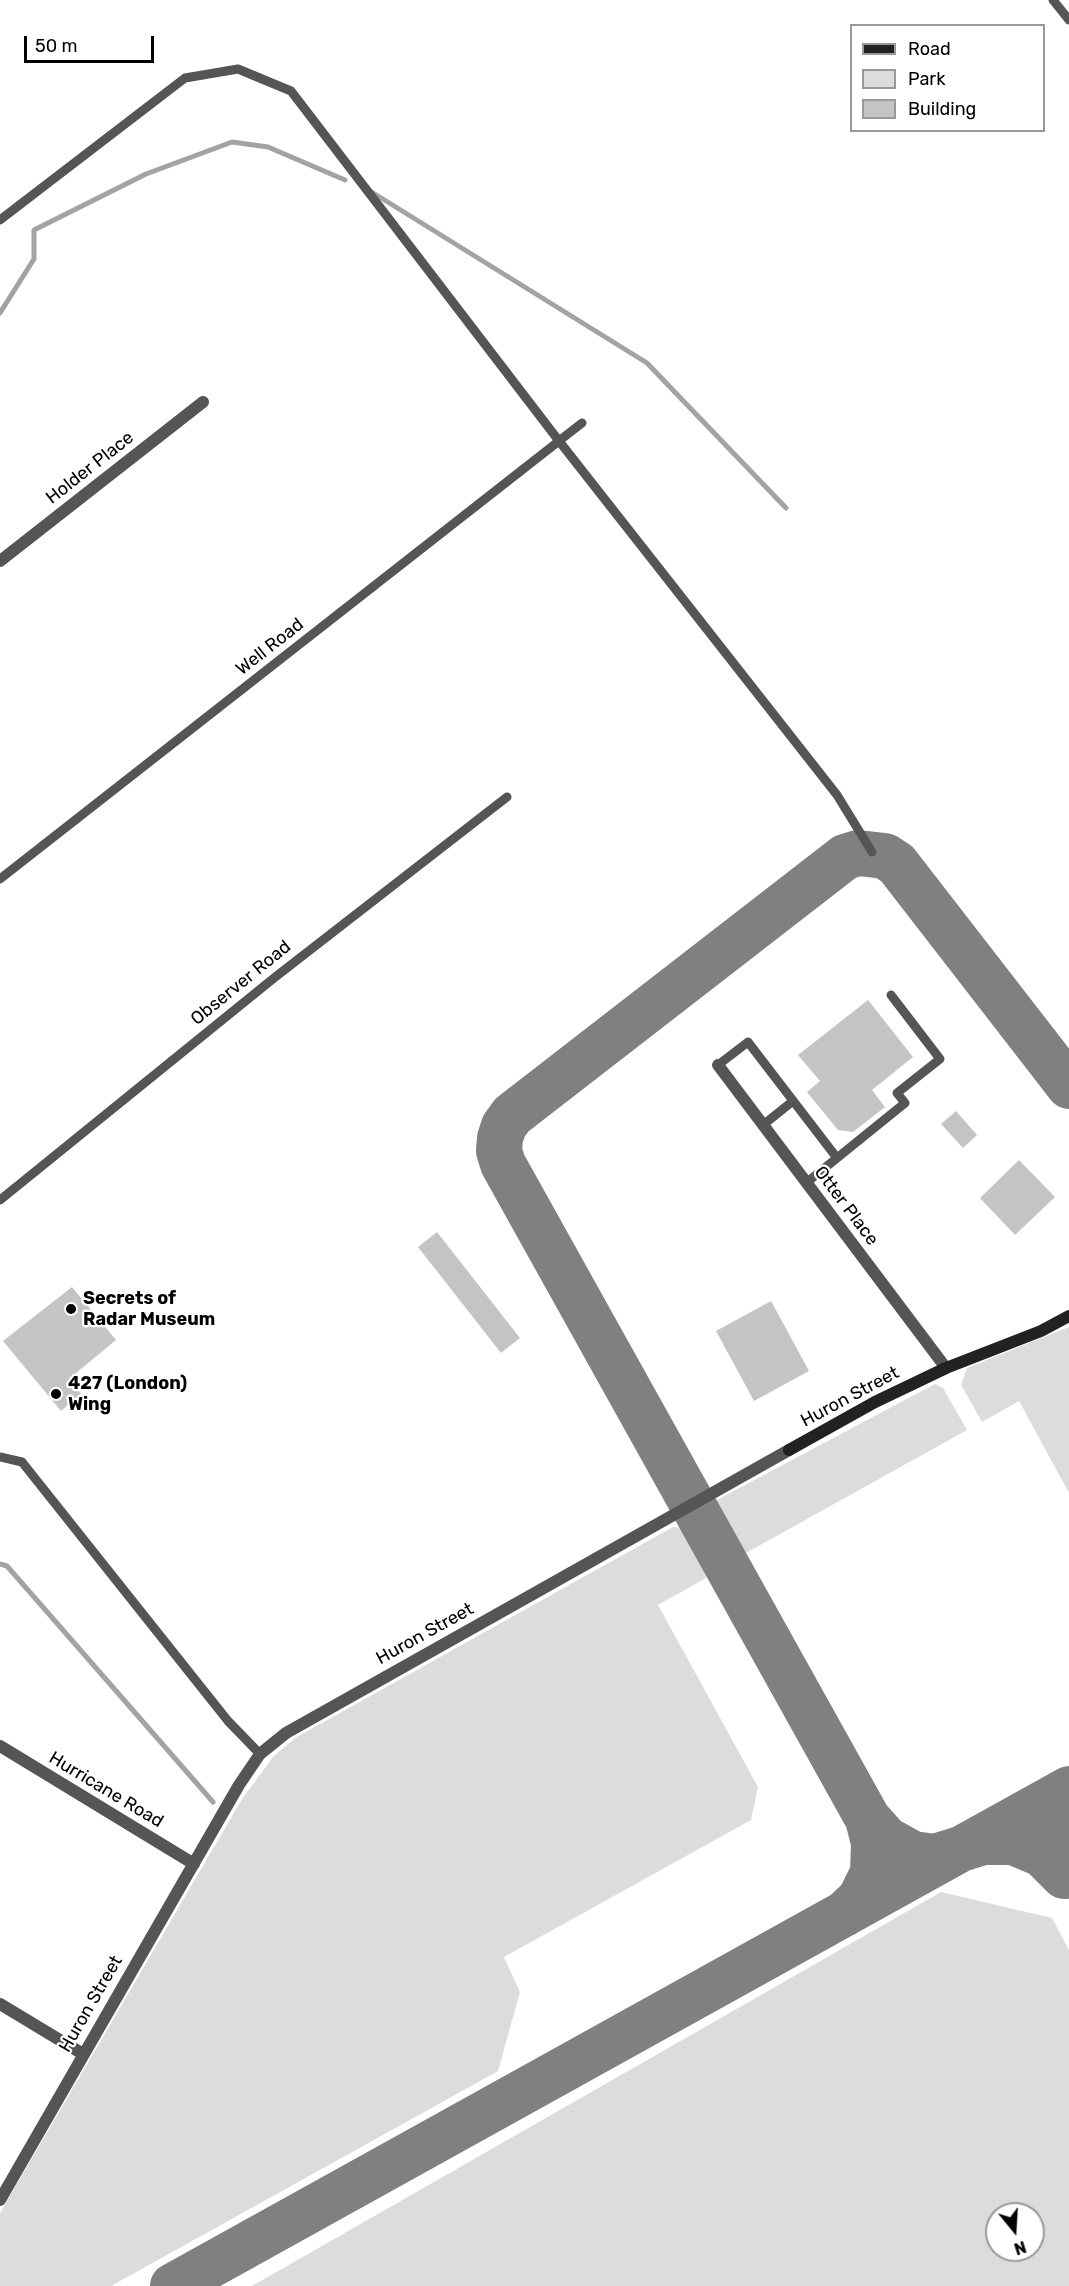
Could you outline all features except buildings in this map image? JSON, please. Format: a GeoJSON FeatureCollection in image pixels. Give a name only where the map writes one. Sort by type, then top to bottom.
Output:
{"type":"FeatureCollection","features":[{"type":"Feature","properties":{"kind":"street","name":"Holder Place"},"geometry":{"type":"LineString","coordinates":[[0,561],[203,402]]}},
{"type":"Feature","properties":{"kind":"street","name":"Otter Place"},"geometry":{"type":"LineString","coordinates":[[718,1065],[946,1368]]}},
{"type":"Feature","properties":{"kind":"street","name":"Huron Street"},"geometry":{"type":"LineString","coordinates":[[0,2200],[239,1785],[260,1754],[286,1733],[875,1402],[946,1368],[1041,1331],[1069,1316]]}},
{"type":"Feature","properties":{"kind":"street","name":"Hurricane Road"},"geometry":{"type":"LineString","coordinates":[[0,1746],[194,1864]]}},
{"type":"Feature","properties":{"kind":"street"},"geometry":{"type":"LineString","coordinates":[[0,2004],[83,2054]]}},
{"type":"Feature","properties":{"kind":"lane"},"geometry":{"type":"LineString","coordinates":[[1053,0],[1069,20]]}},
{"type":"Feature","properties":{"kind":"lane"},"geometry":{"type":"LineString","coordinates":[[0,220],[184,78],[238,69],[291,91],[559,441],[837,795],[872,852]]}},
{"type":"Feature","properties":{"kind":"lane","name":"Well Road"},"geometry":{"type":"LineString","coordinates":[[0,879],[582,423]]}},
{"type":"Feature","properties":{"kind":"lane"},"geometry":{"type":"LineString","coordinates":[[155,758],[540,456]]}},
{"type":"Feature","properties":{"kind":"lane","name":"Observer Road"},"geometry":{"type":"LineString","coordinates":[[0,1200],[274,978],[507,797]]}},
{"type":"Feature","properties":{"kind":"lane"},"geometry":{"type":"LineString","coordinates":[[806,1183],[905,1103],[897,1093],[940,1059],[891,995]]}},
{"type":"Feature","properties":{"kind":"lane"},"geometry":{"type":"LineString","coordinates":[[718,1065],[748,1042],[837,1158]]}},
{"type":"Feature","properties":{"kind":"lane"},"geometry":{"type":"LineString","coordinates":[[763,1125],[793,1101]]}},
{"type":"Feature","properties":{"kind":"lane"},"geometry":{"type":"LineString","coordinates":[[0,1457],[22,1462],[228,1721],[260,1754]]}},
{"type":"Feature","properties":{"kind":"green space"},"geometry":{"type":"Polygon","coordinates":[[[1069,1327],[1069,1493],[1019,1401],[982,1422],[961,1385],[967,1368],[1069,1327]]]}},
{"type":"Feature","properties":{"kind":"green space"},"geometry":{"type":"Polygon","coordinates":[[[935,1384],[943,1388],[967,1430],[746,1553],[739,1549],[713,1502],[935,1384]]]}},
{"type":"Feature","properties":{"kind":"green space"},"geometry":{"type":"Polygon","coordinates":[[[673,1527],[684,1528],[703,1563],[706,1578],[658,1605],[758,1787],[751,1820],[504,1957],[520,1992],[498,2071],[111,2286],[0,2286],[0,2213],[242,1799],[273,1757],[295,1738],[673,1527]]]}},
{"type":"Feature","properties":{"kind":"green space"},"geometry":{"type":"Polygon","coordinates":[[[941,1892],[1052,1918],[1069,1950],[1069,2286],[252,2286],[941,1892]]]}},
{"type":"Feature","properties":{"kind":"waterway"},"geometry":{"type":"LineString","coordinates":[[0,313],[34,259],[34,230],[146,174],[232,142],[268,147],[345,180]]}},
{"type":"Feature","properties":{"kind":"waterway"},"geometry":{"type":"LineString","coordinates":[[370,191],[647,363],[786,508]]}},
{"type":"Feature","properties":{"kind":"waterway"},"geometry":{"type":"LineString","coordinates":[[0,1564],[7,1566],[213,1802]]}},
{"type":"Feature","properties":{"kind":"taxiway"},"geometry":{"type":"LineString","coordinates":[[868,1819],[503,1164],[499,1151],[500,1138],[504,1126],[512,1115],[845,857],[858,853],[885,856],[897,864],[1069,1086]]}},
{"type":"Feature","properties":{"kind":"taxiway"},"geometry":{"type":"LineString","coordinates":[[173,2286],[1069,1789]]}},
{"type":"Feature","properties":{"kind":"taxiway"},"geometry":{"type":"LineString","coordinates":[[844,1914],[860,1899],[873,1873],[874,1843],[868,1819],[886,1839],[913,1854],[935,1857],[983,1842],[1013,1842],[1042,1854],[1064,1876],[1057,1839],[1058,1830],[1069,1803]]}},
{"type":"Feature","properties":{"kind":"place","name":"Secrets of Radar Museum"},"geometry":{"type":"Point","coordinates":[71,1309]}},
{"type":"Feature","properties":{"kind":"place","name":"427 (London) Wing"},"geometry":{"type":"Point","coordinates":[56,1394]}}]}
